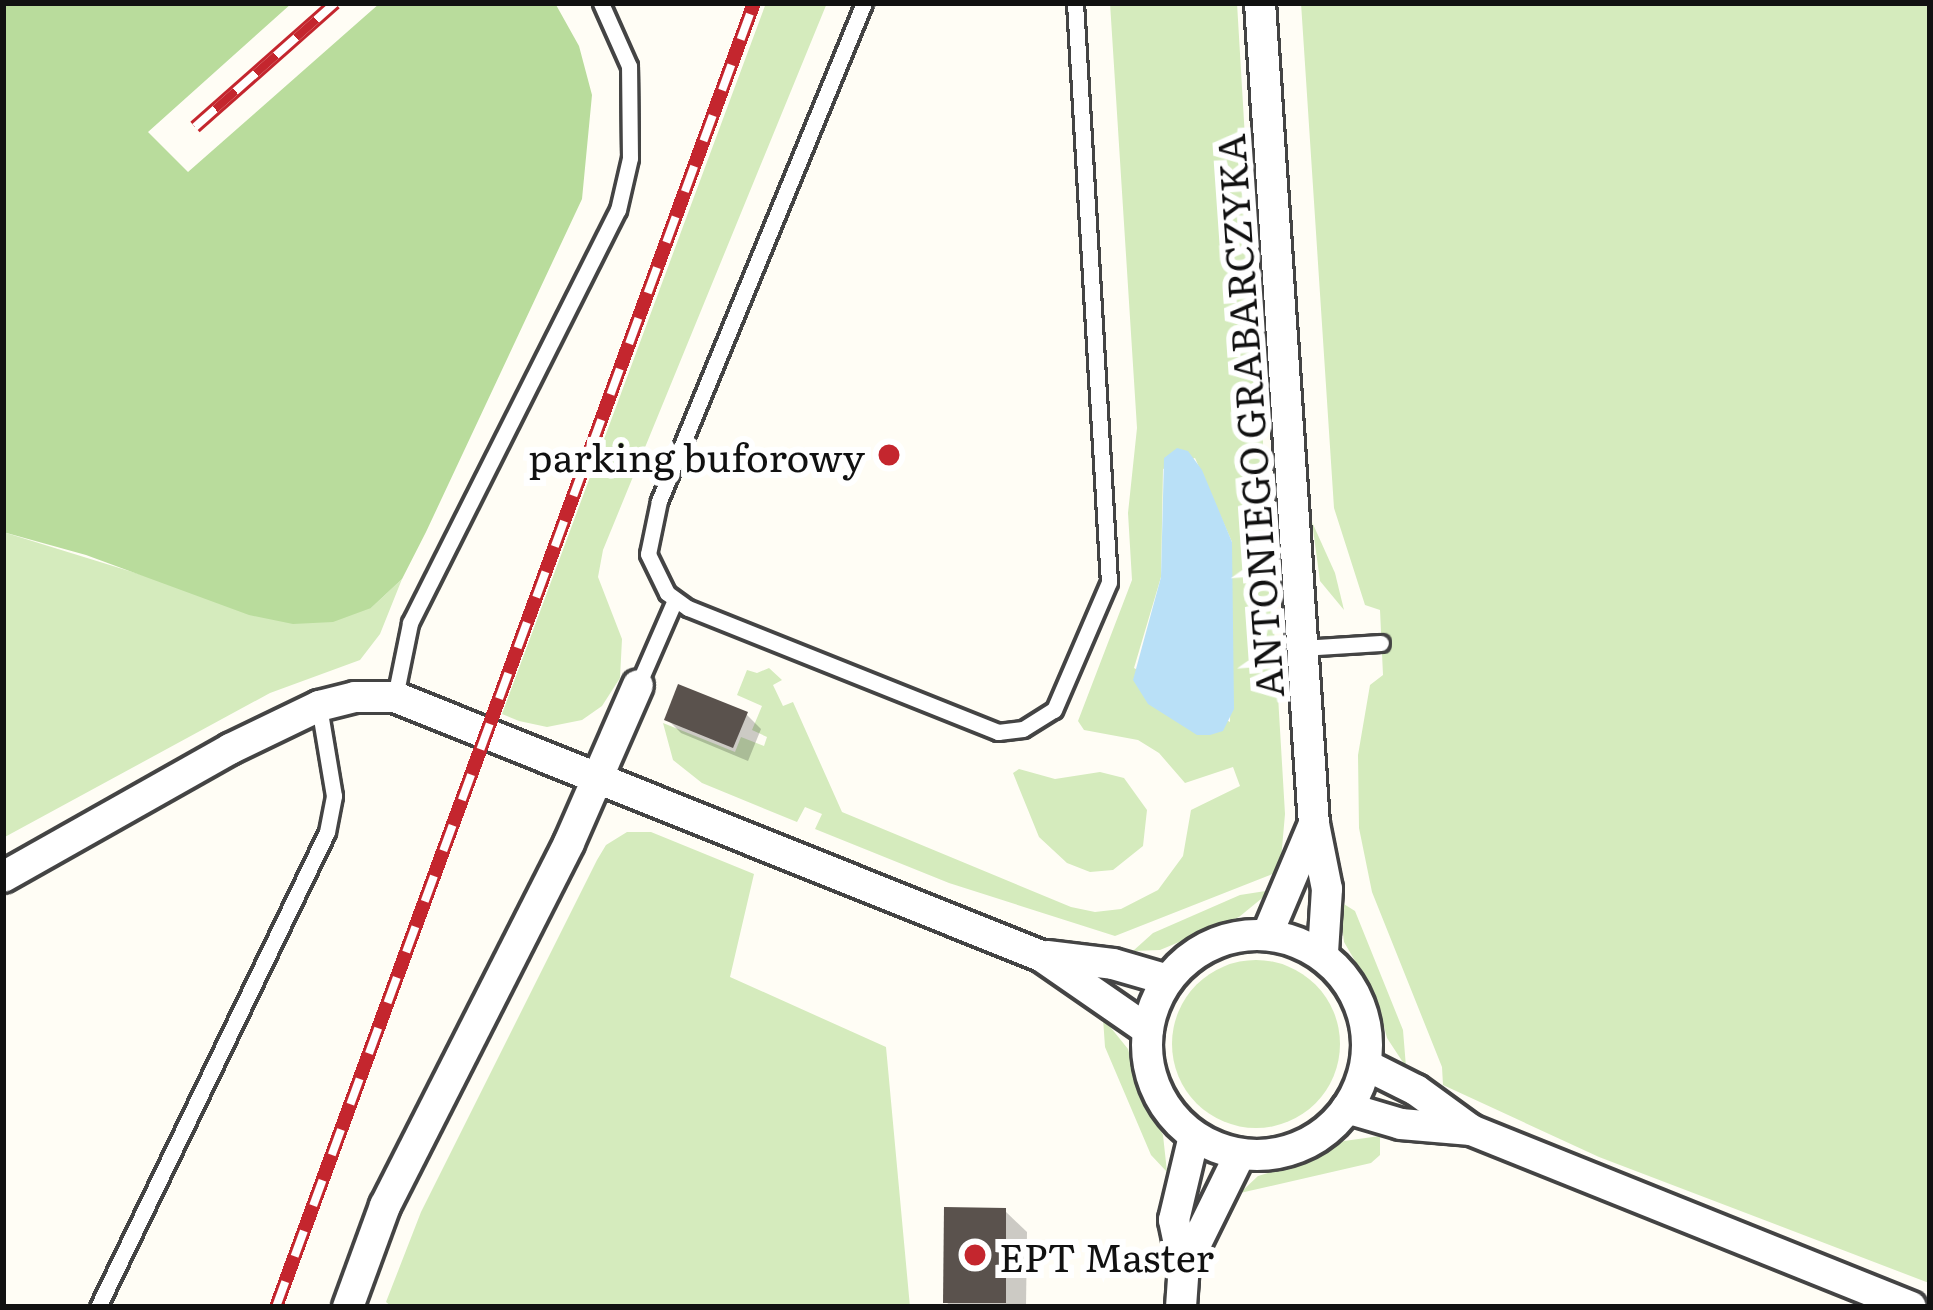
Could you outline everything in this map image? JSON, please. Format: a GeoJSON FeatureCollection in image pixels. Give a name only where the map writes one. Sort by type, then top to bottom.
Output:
{"type":"FeatureCollection","features":[{"type":"Feature","properties":{"kind":"street","name":"ANTONIEGO GRABARCZYKA"},"geometry":{"type":"LineString","coordinates":[[1260,3],[1314,824],[1327,889],[1323,953]]}},
{"type":"Feature","properties":{"kind":"street"},"geometry":{"type":"LineString","coordinates":[[348,1307],[385,1206],[600,777],[638,685]]}},
{"type":"Feature","properties":{"kind":"street"},"geometry":{"type":"LineString","coordinates":[[3,877],[230,749],[319,706],[355,697],[395,697],[1041,956],[1148,1030]]}},
{"type":"Feature","properties":{"kind":"street","name":"ANTONIEGO GRABARCZYKA"},"geometry":{"type":"LineString","coordinates":[[1267,935],[1314,824]]}},
{"type":"Feature","properties":{"kind":"street"},"geometry":{"type":"LineString","coordinates":[[1267,935],[1323,953],[1362,1010],[1366,1065],[1348,1108],[1327,1131],[1300,1147],[1270,1154],[1240,1154],[1194,1136],[1171,1114],[1155,1088],[1148,1030],[1168,980],[1214,944],[1267,935]]}},
{"type":"Feature","properties":{"kind":"street"},"geometry":{"type":"LineString","coordinates":[[1041,956],[1113,964],[1168,980]]}},
{"type":"Feature","properties":{"kind":"street"},"geometry":{"type":"LineString","coordinates":[[1366,1065],[1416,1090],[1471,1130],[1911,1307]]}},
{"type":"Feature","properties":{"kind":"street"},"geometry":{"type":"LineString","coordinates":[[1348,1108],[1401,1124],[1471,1130]]}},
{"type":"Feature","properties":{"kind":"street"},"geometry":{"type":"LineString","coordinates":[[1180,1307],[1184,1268],[1174,1220],[1194,1136]]}},
{"type":"Feature","properties":{"kind":"street"},"geometry":{"type":"LineString","coordinates":[[1184,1268],[1240,1154]]}},
{"type":"Feature","properties":{"kind":"lane"},"geometry":{"type":"LineString","coordinates":[[395,697],[410,623],[618,210],[630,158],[629,66],[601,3]]}},
{"type":"Feature","properties":{"kind":"lane"},"geometry":{"type":"LineString","coordinates":[[864,3],[652,520],[652,568],[674,600],[982,730],[1023,729],[1062,699],[1105,597],[1110,566],[1075,3]]}},
{"type":"Feature","properties":{"kind":"lane"},"geometry":{"type":"LineString","coordinates":[[638,685],[674,600]]}},
{"type":"Feature","properties":{"kind":"lane"},"geometry":{"type":"LineString","coordinates":[[1301,648],[1381,643]]}},
{"type":"Feature","properties":{"kind":"lane"},"geometry":{"type":"LineString","coordinates":[[98,1307],[327,832],[334,796],[319,706]]}},
{"type":"Feature","properties":{"kind":"green space"},"geometry":{"type":"Polygon","coordinates":[[[3,3],[292,3],[148,132],[188,172],[380,3],[555,3],[579,46],[592,95],[582,199],[402,579],[371,608],[333,622],[293,624],[249,615],[86,555],[3,532],[3,3]]]}},
{"type":"Feature","properties":{"kind":"green space"},"geometry":{"type":"Polygon","coordinates":[[[766,3],[827,3],[603,550],[598,577],[622,639],[620,678],[602,706],[582,720],[547,727],[519,721],[502,714],[766,3]]]}},
{"type":"Feature","properties":{"kind":"green space"},"geometry":{"type":"Polygon","coordinates":[[[1110,3],[1237,3],[1285,814],[1280,871],[1115,936],[949,883],[815,829],[822,814],[805,807],[797,822],[702,783],[673,760],[663,723],[735,752],[741,737],[764,746],[767,737],[752,730],[762,706],[737,695],[747,670],[757,673],[769,668],[782,680],[773,685],[783,706],[793,702],[842,812],[1071,907],[1095,912],[1121,909],[1158,890],[1183,856],[1191,810],[1240,786],[1233,767],[1185,783],[1159,753],[1138,740],[1084,730],[1078,721],[1132,580],[1128,513],[1137,428],[1110,3]],[[1195,458],[1163,469],[1161,577],[1134,668],[1230,722],[1232,542],[1195,458]]]}},
{"type":"Feature","properties":{"kind":"green space"},"geometry":{"type":"Polygon","coordinates":[[[1301,3],[1930,3],[1929,1283],[1599,1157],[1443,1085],[1442,1067],[1372,892],[1359,828],[1358,755],[1370,685],[1383,675],[1380,610],[1365,605],[1334,508],[1301,3]]]}},
{"type":"Feature","properties":{"kind":"green space"},"geometry":{"type":"Polygon","coordinates":[[[1312,522],[1335,573],[1344,610],[1320,581],[1312,522]]]}},
{"type":"Feature","properties":{"kind":"green space"},"geometry":{"type":"Polygon","coordinates":[[[3,532],[168,583],[371,608],[402,579],[380,634],[360,660],[270,693],[3,838],[3,532]]]}},
{"type":"Feature","properties":{"kind":"green space"},"geometry":{"type":"Polygon","coordinates":[[[1019,769],[1055,779],[1100,772],[1124,778],[1147,810],[1143,846],[1113,870],[1090,872],[1067,863],[1039,837],[1013,773],[1019,769]]]}},
{"type":"Feature","properties":{"kind":"green space"},"geometry":{"type":"Polygon","coordinates":[[[627,832],[651,832],[754,874],[730,977],[886,1047],[910,1307],[392,1307],[386,1302],[421,1212],[597,860],[606,845],[627,832]]]}},
{"type":"Feature","properties":{"kind":"green space"},"geometry":{"type":"Polygon","coordinates":[[[1272,890],[1239,917],[1160,950],[1133,951],[1153,933],[1240,895],[1272,890]]]}},
{"type":"Feature","properties":{"kind":"green space"},"geometry":{"type":"Polygon","coordinates":[[[1339,901],[1355,911],[1403,1030],[1406,1067],[1387,1038],[1376,997],[1344,942],[1339,901]]]}},
{"type":"Feature","properties":{"kind":"green space"},"geometry":{"type":"Polygon","coordinates":[[[1256,960],[1288,966],[1315,985],[1334,1012],[1340,1044],[1334,1076],[1315,1103],[1288,1122],[1256,1128],[1224,1122],[1197,1103],[1178,1076],[1172,1044],[1178,1012],[1197,985],[1224,966],[1256,960]]]}},
{"type":"Feature","properties":{"kind":"green space"},"geometry":{"type":"Polygon","coordinates":[[[1103,1018],[1128,1049],[1137,1084],[1163,1135],[1167,1172],[1151,1155],[1105,1047],[1103,1018]]]}},
{"type":"Feature","properties":{"kind":"green space"},"geometry":{"type":"Polygon","coordinates":[[[1380,1136],[1380,1155],[1371,1163],[1240,1193],[1258,1176],[1302,1163],[1344,1141],[1380,1136]]]}},
{"type":"Feature","properties":{"kind":"water"},"geometry":{"type":"Polygon","coordinates":[[[1177,448],[1188,451],[1202,470],[1232,542],[1234,709],[1223,731],[1210,735],[1197,735],[1148,704],[1133,680],[1161,577],[1164,458],[1177,448]]]}},
{"type":"Feature","properties":{"kind":"building"},"geometry":{"type":"Polygon","coordinates":[[[678,684],[748,712],[733,748],[664,720],[678,684]]]}},
{"type":"Feature","properties":{"kind":"building","name":"EPT Master"},"geometry":{"type":"Polygon","coordinates":[[[944,1207],[1006,1208],[1006,1303],[943,1303],[944,1207]]]}},
{"type":"Feature","properties":{"kind":"railway"},"geometry":{"type":"LineString","coordinates":[[195,127],[335,3]]}},
{"type":"Feature","properties":{"kind":"railway"},"geometry":{"type":"LineString","coordinates":[[276,1307],[754,3]]}},
{"type":"Feature","properties":{"kind":"place","name":"parking buforowy"},"geometry":{"type":"Point","coordinates":[889,455]}},
{"type":"Feature","properties":{"kind":"place","name":"EPT Master"},"geometry":{"type":"Point","coordinates":[975,1255]}}]}
